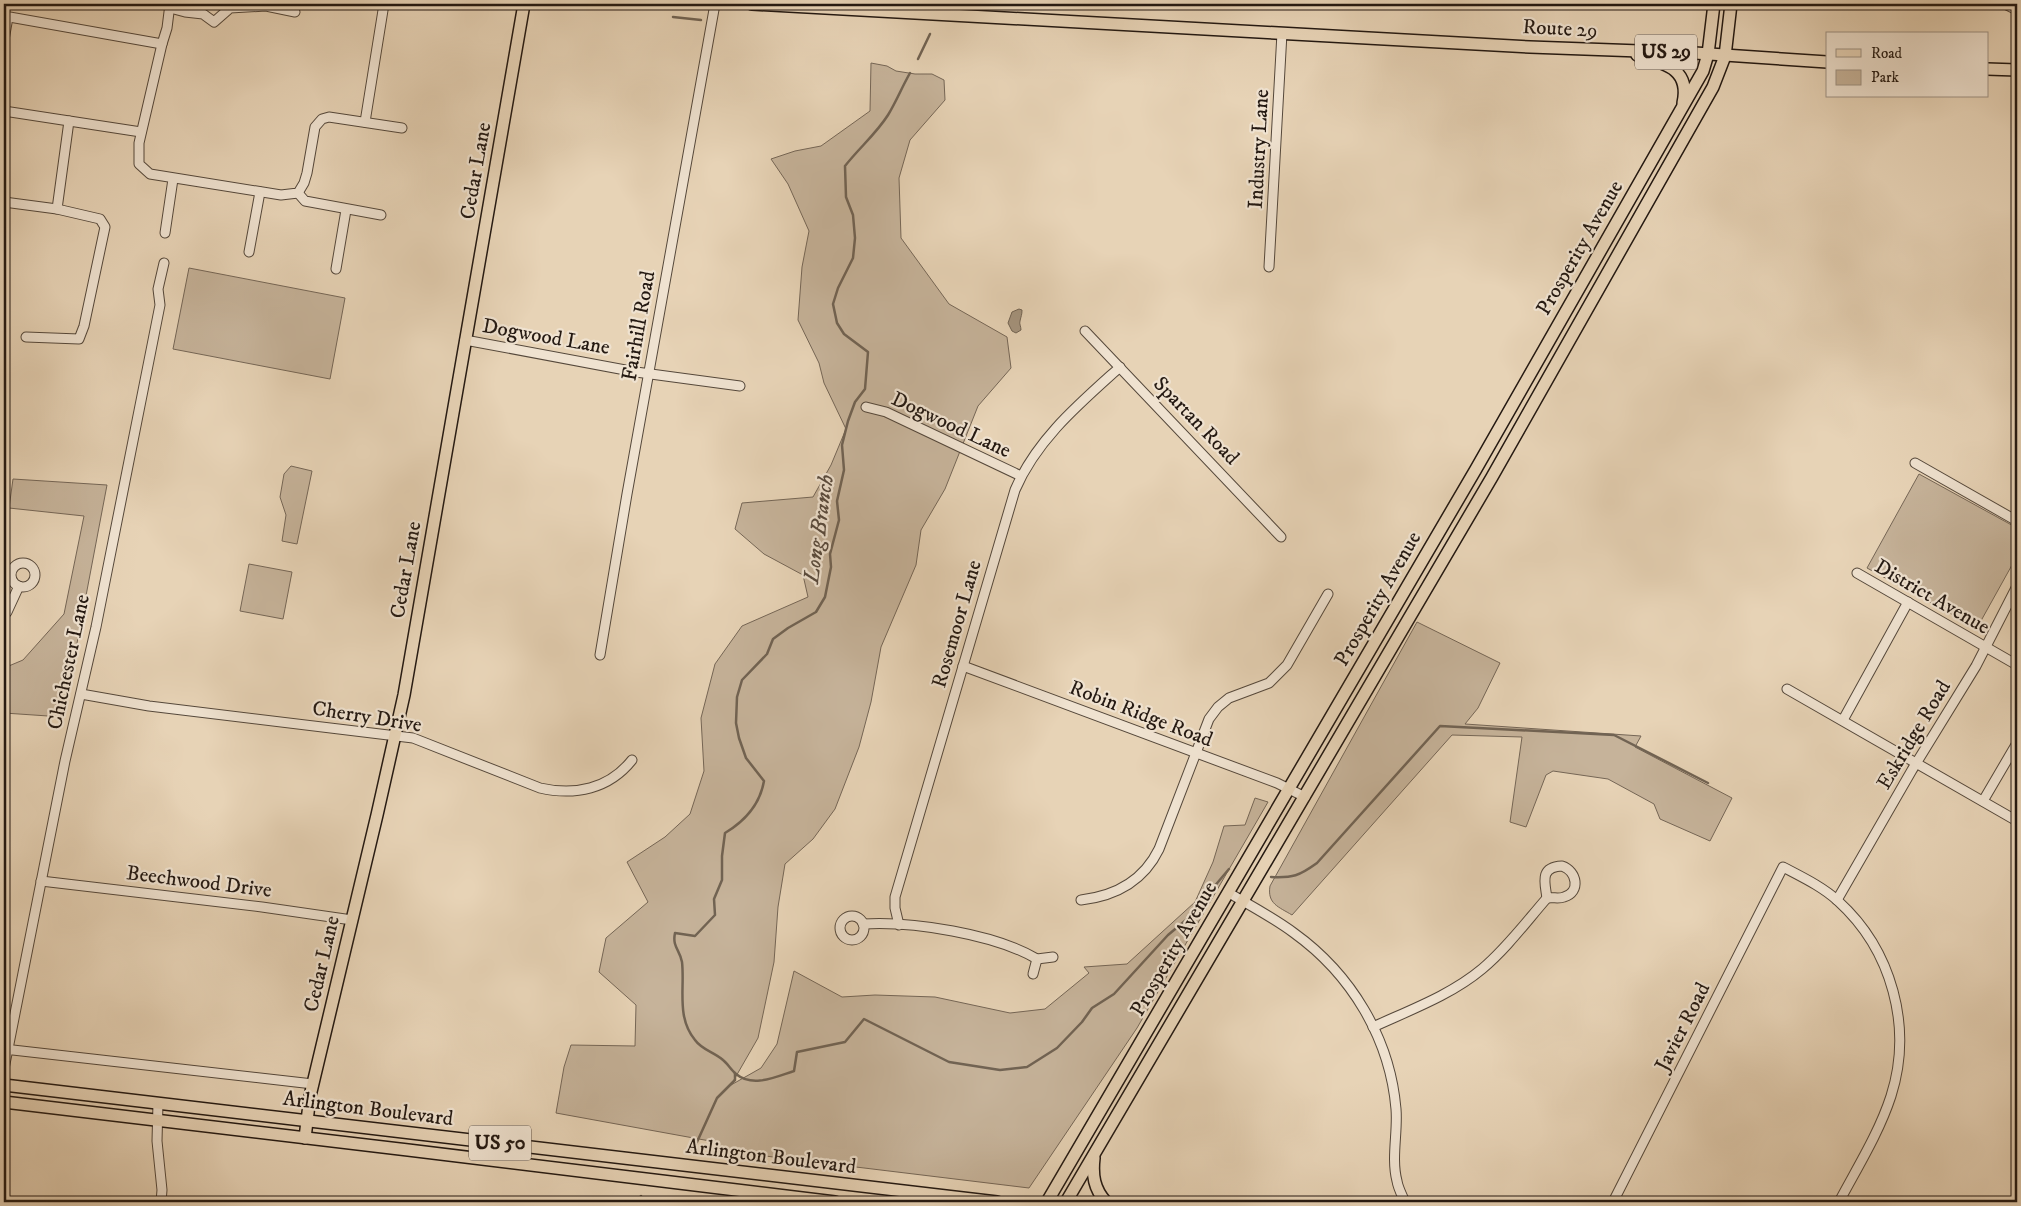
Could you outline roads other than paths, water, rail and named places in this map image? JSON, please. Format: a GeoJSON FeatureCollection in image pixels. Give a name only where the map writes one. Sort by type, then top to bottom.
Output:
{"type":"FeatureCollection","features":[{"type":"Feature","properties":{"kind":"main road","name":"Cedar Lane"},"geometry":{"type":"LineString","coordinates":[[305,1138],[313,1084],[396,735],[524,4]]}},
{"type":"Feature","properties":{"kind":"main road","name":"Route 29"},"geometry":{"type":"LineString","coordinates":[[752,4],[897,8],[1282,33],[1708,54],[1826,62]]}},
{"type":"Feature","properties":{"kind":"main road","name":"Prosperity Avenue"},"geometry":{"type":"LineString","coordinates":[[1047,1202],[1476,469],[1703,71],[1708,54],[1714,4]]}},
{"type":"Feature","properties":{"kind":"main road","name":"Prosperity Avenue"},"geometry":{"type":"LineString","coordinates":[[1066,1202],[1492,477],[1713,87],[1725,56],[1731,4]]}},
{"type":"Feature","properties":{"kind":"main road"},"geometry":{"type":"LineString","coordinates":[[1624,51],[1663,63],[1679,74],[1684,86],[1684,96],[1678,115]]}},
{"type":"Feature","properties":{"kind":"main road"},"geometry":{"type":"LineString","coordinates":[[1988,69],[2017,70]]}},
{"type":"Feature","properties":{"kind":"main road","name":"Arlington Boulevard"},"geometry":{"type":"LineString","coordinates":[[4,1085],[997,1202]]}},
{"type":"Feature","properties":{"kind":"main road","name":"Arlington Boulevard"},"geometry":{"type":"LineString","coordinates":[[4,1102],[835,1202]]}},
{"type":"Feature","properties":{"kind":"main road"},"geometry":{"type":"LineString","coordinates":[[1094,1156],[1094,1179],[1097,1189],[1106,1202]]}},
{"type":"Feature","properties":{"kind":"street"},"geometry":{"type":"LineString","coordinates":[[365,122],[384,4]]}},
{"type":"Feature","properties":{"kind":"street","name":"Fairhill Road"},"geometry":{"type":"LineString","coordinates":[[600,655],[648,373],[715,4]]}},
{"type":"Feature","properties":{"kind":"street"},"geometry":{"type":"LineString","coordinates":[[2005,4],[2017,10]]}},
{"type":"Feature","properties":{"kind":"street"},"geometry":{"type":"LineString","coordinates":[[295,12],[266,5],[230,8],[214,22],[203,14],[186,12],[170,6],[167,28],[141,132],[139,164],[150,174],[281,195],[298,193]]}},
{"type":"Feature","properties":{"kind":"street"},"geometry":{"type":"LineString","coordinates":[[4,40],[6,16],[162,44]]}},
{"type":"Feature","properties":{"kind":"street","name":"Industry Lane"},"geometry":{"type":"LineString","coordinates":[[1270,267],[1282,33]]}},
{"type":"Feature","properties":{"kind":"street"},"geometry":{"type":"LineString","coordinates":[[4,111],[141,132]]}},
{"type":"Feature","properties":{"kind":"street"},"geometry":{"type":"LineString","coordinates":[[298,193],[304,183],[315,127],[322,119],[329,117],[402,128]]}},
{"type":"Feature","properties":{"kind":"street"},"geometry":{"type":"LineString","coordinates":[[57,210],[69,121]]}},
{"type":"Feature","properties":{"kind":"street"},"geometry":{"type":"LineString","coordinates":[[165,233],[173,178]]}},
{"type":"Feature","properties":{"kind":"street"},"geometry":{"type":"LineString","coordinates":[[249,252],[260,192]]}},
{"type":"Feature","properties":{"kind":"street"},"geometry":{"type":"LineString","coordinates":[[298,193],[305,201],[381,215]]}},
{"type":"Feature","properties":{"kind":"street"},"geometry":{"type":"LineString","coordinates":[[4,202],[100,219],[105,227],[84,326],[79,339],[26,337]]}},
{"type":"Feature","properties":{"kind":"street"},"geometry":{"type":"LineString","coordinates":[[336,269],[346,210]]}},
{"type":"Feature","properties":{"kind":"street","name":"Chichester Lane"},"geometry":{"type":"LineString","coordinates":[[4,1069],[6,1049],[65,761],[120,507],[160,304],[158,289],[164,263]]}},
{"type":"Feature","properties":{"kind":"street","name":"Spartan Road"},"geometry":{"type":"LineString","coordinates":[[1085,331],[1281,537]]}},
{"type":"Feature","properties":{"kind":"street","name":"Dogwood Lane"},"geometry":{"type":"LineString","coordinates":[[465,340],[648,373],[740,386]]}},
{"type":"Feature","properties":{"kind":"street","name":"Rosemoor Lane"},"geometry":{"type":"LineString","coordinates":[[899,925],[895,908],[896,897],[1006,517],[1021,476],[1037,450],[1058,426],[1120,367]]}},
{"type":"Feature","properties":{"kind":"street","name":"Dogwood Lane"},"geometry":{"type":"LineString","coordinates":[[866,407],[886,412],[1021,476]]}},
{"type":"Feature","properties":{"kind":"street"},"geometry":{"type":"LineString","coordinates":[[1914,463],[2017,521]]}},
{"type":"Feature","properties":{"kind":"street","name":"District Avenue"},"geometry":{"type":"LineString","coordinates":[[1857,573],[2017,664]]}},
{"type":"Feature","properties":{"kind":"street"},"geometry":{"type":"LineString","coordinates":[[4,615],[19,586]]}},
{"type":"Feature","properties":{"kind":"street","name":"Eskridge Road"},"geometry":{"type":"LineString","coordinates":[[1837,900],[1986,647],[2017,586]]}},
{"type":"Feature","properties":{"kind":"street"},"geometry":{"type":"LineString","coordinates":[[1080,900],[1101,897],[1116,892],[1133,882],[1147,868],[1159,849],[1209,719],[1218,707],[1229,698],[1269,683],[1287,665],[1328,594]]}},
{"type":"Feature","properties":{"kind":"street"},"geometry":{"type":"LineString","coordinates":[[1843,720],[1908,602]]}},
{"type":"Feature","properties":{"kind":"street","name":"Robin Ridge Road"},"geometry":{"type":"LineString","coordinates":[[963,666],[1290,789],[1305,798]]}},
{"type":"Feature","properties":{"kind":"street"},"geometry":{"type":"LineString","coordinates":[[1788,689],[1918,762],[2017,821]]}},
{"type":"Feature","properties":{"kind":"street","name":"Cherry Drive"},"geometry":{"type":"LineString","coordinates":[[81,694],[149,706],[396,735],[428,743],[554,792],[594,788],[618,774],[632,760]]}},
{"type":"Feature","properties":{"kind":"street"},"geometry":{"type":"LineString","coordinates":[[1983,801],[2017,743]]}},
{"type":"Feature","properties":{"kind":"street","name":"Javier Road"},"geometry":{"type":"LineString","coordinates":[[1613,1202],[1783,868],[1810,881],[1837,900]]}},
{"type":"Feature","properties":{"kind":"street","name":"Beechwood Drive"},"geometry":{"type":"LineString","coordinates":[[41,881],[262,907],[352,920]]}},
{"type":"Feature","properties":{"kind":"street"},"geometry":{"type":"LineString","coordinates":[[1229,893],[1293,932],[1324,958],[1355,995],[1373,1027],[1383,1051],[1393,1088],[1397,1126],[1396,1181],[1405,1202]]}},
{"type":"Feature","properties":{"kind":"street"},"geometry":{"type":"LineString","coordinates":[[1373,1027],[1450,991],[1466,981],[1496,956],[1547,898]]}},
{"type":"Feature","properties":{"kind":"street"},"geometry":{"type":"LineString","coordinates":[[1837,900],[1861,926],[1879,953],[1894,995],[1900,1034],[1897,1070],[1890,1096],[1883,1115],[1839,1202]]}},
{"type":"Feature","properties":{"kind":"street"},"geometry":{"type":"LineString","coordinates":[[863,924],[899,925],[976,936],[1037,959],[1053,957]]}},
{"type":"Feature","properties":{"kind":"street"},"geometry":{"type":"LineString","coordinates":[[1032,974],[1037,959]]}},
{"type":"Feature","properties":{"kind":"street"},"geometry":{"type":"LineString","coordinates":[[6,1049],[313,1084]]}},
{"type":"Feature","properties":{"kind":"street"},"geometry":{"type":"LineString","coordinates":[[158,1103],[156,1120],[162,1190],[161,1202]]}},
{"type":"Feature","properties":{"kind":"waterway"},"geometry":{"type":"LineString","coordinates":[[673,17],[701,20]]}},
{"type":"Feature","properties":{"kind":"waterway","name":"Long Branch"},"geometry":{"type":"LineString","coordinates":[[918,59],[930,34]]}},
{"type":"Feature","properties":{"kind":"waterway","name":"Long Branch"},"geometry":{"type":"LineString","coordinates":[[910,73],[883,122],[845,166],[846,197],[853,215],[855,238],[853,258],[838,288],[833,304],[837,323],[844,334],[868,352],[865,389],[855,402],[842,445],[844,470],[837,501],[839,520],[830,554],[831,567],[825,597],[816,612],[773,639],[767,654],[742,680],[737,697],[736,723],[739,738],[746,758],[764,781],[759,797],[750,811],[739,823],[725,833],[722,856],[722,880],[714,899],[715,915],[695,936],[675,933],[675,945],[682,962],[682,1002],[685,1022],[689,1031],[701,1046],[723,1060],[736,1074],[743,1078],[757,1081],[794,1071],[797,1052],[845,1042],[864,1019],[949,1062],[1000,1070],[1027,1067],[1057,1048],[1082,1022],[1092,1008],[1114,994],[1168,935],[1210,900],[1213,888],[1229,869]]}},
{"type":"Feature","properties":{"kind":"waterway"},"geometry":{"type":"LineString","coordinates":[[1271,877],[1296,875],[1317,863],[1440,726],[1614,735],[1708,783]]}},
{"type":"Feature","properties":{"kind":"waterway"},"geometry":{"type":"LineString","coordinates":[[690,1151],[697,1142],[717,1098],[735,1080],[735,1073]]}},
{"type":"Feature","properties":{"kind":"waterway","name":"Long Branch"},"geometry":{"type":"LineString","coordinates":[[636,1202],[641,1196]]}}]}
